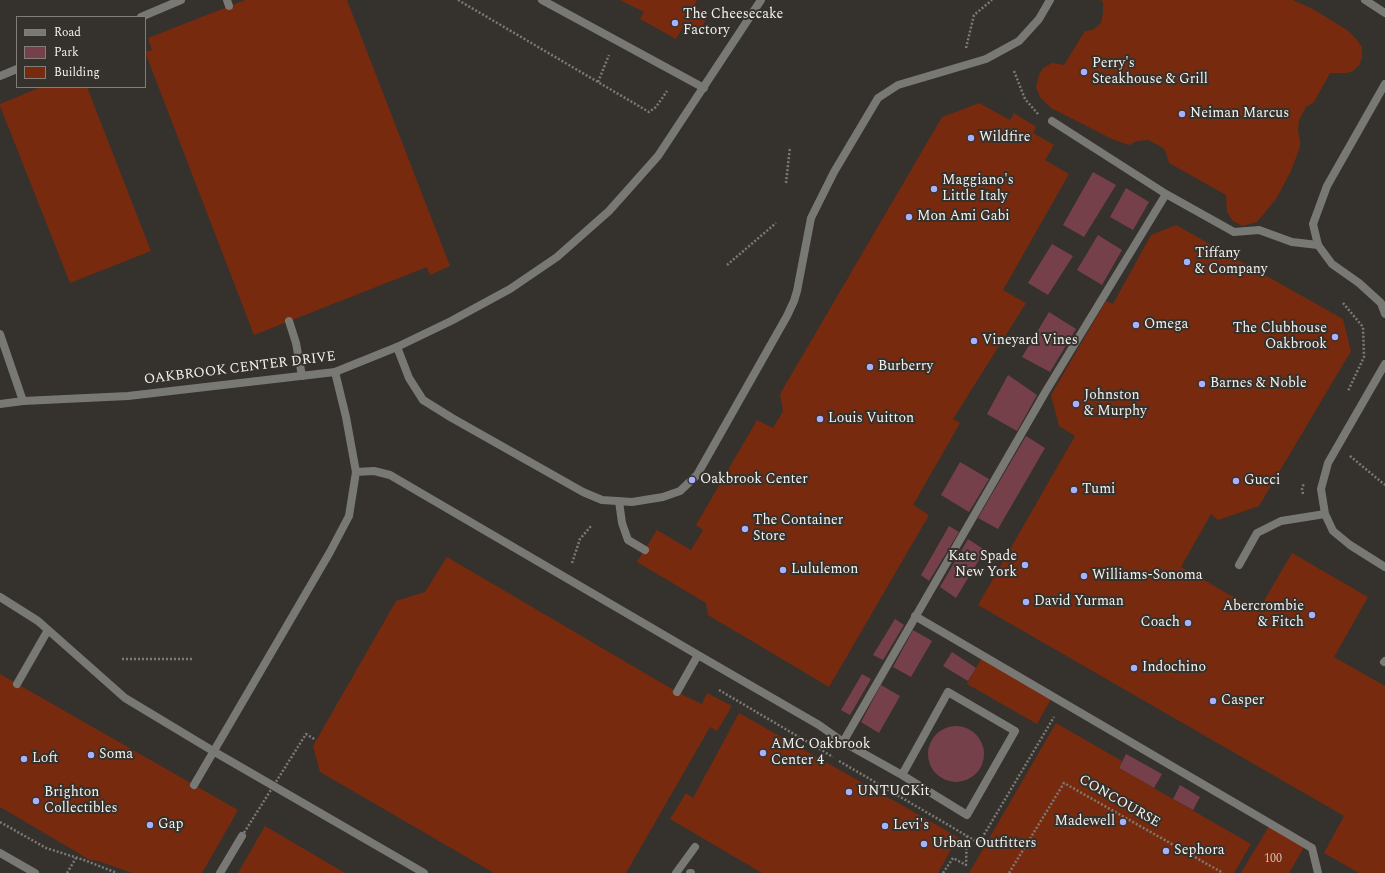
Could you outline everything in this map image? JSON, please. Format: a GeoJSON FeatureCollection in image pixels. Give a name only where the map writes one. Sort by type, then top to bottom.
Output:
{"type":"FeatureCollection","features":[{"type":"Feature","properties":{"kind":"street"},"geometry":{"type":"LineString","coordinates":[[143,16],[181,0]]}},
{"type":"Feature","properties":{"kind":"street"},"geometry":{"type":"LineString","coordinates":[[542,0],[704,88]]}},
{"type":"Feature","properties":{"kind":"street","name":"OAKBROOK CENTER DRIVE"},"geometry":{"type":"LineString","coordinates":[[0,404],[23,401],[128,396],[334,372],[397,347],[451,321],[497,296],[552,261],[569,248],[609,211],[658,156],[761,0]]}},
{"type":"Feature","properties":{"kind":"street"},"geometry":{"type":"LineString","coordinates":[[397,347],[409,378],[423,400],[583,492],[602,500],[632,502],[655,498],[680,491],[697,475],[794,302],[811,218],[834,172],[878,98],[898,85],[986,60],[1019,41],[1039,19],[1050,0]]}},
{"type":"Feature","properties":{"kind":"street"},"geometry":{"type":"LineString","coordinates":[[1365,0],[1385,13]]}},
{"type":"Feature","properties":{"kind":"street"},"geometry":{"type":"LineString","coordinates":[[0,76],[16,69]]}},
{"type":"Feature","properties":{"kind":"street"},"geometry":{"type":"LineString","coordinates":[[1385,84],[1327,186],[1313,224],[1318,245],[1332,264],[1359,283],[1381,304],[1385,314]]}},
{"type":"Feature","properties":{"kind":"street"},"geometry":{"type":"LineString","coordinates":[[1052,122],[1166,194],[1234,232],[1259,230],[1292,242],[1318,245]]}},
{"type":"Feature","properties":{"kind":"street"},"geometry":{"type":"LineString","coordinates":[[843,742],[1046,391],[1166,194]]}},
{"type":"Feature","properties":{"kind":"street"},"geometry":{"type":"LineString","coordinates":[[289,321],[296,343],[302,376]]}},
{"type":"Feature","properties":{"kind":"street"},"geometry":{"type":"LineString","coordinates":[[0,334],[23,401]]}},
{"type":"Feature","properties":{"kind":"street"},"geometry":{"type":"LineString","coordinates":[[1385,364],[1328,463],[1321,489],[1325,514],[1333,531],[1350,545],[1385,568]]}},
{"type":"Feature","properties":{"kind":"street"},"geometry":{"type":"LineString","coordinates":[[194,785],[330,552],[349,516],[356,472],[346,417],[334,372]]}},
{"type":"Feature","properties":{"kind":"street"},"geometry":{"type":"LineString","coordinates":[[356,472],[374,471],[390,475],[968,815],[1015,731],[948,692],[902,775]]}},
{"type":"Feature","properties":{"kind":"street"},"geometry":{"type":"LineString","coordinates":[[619,501],[622,523],[628,540],[645,550]]}},
{"type":"Feature","properties":{"kind":"street"},"geometry":{"type":"LineString","coordinates":[[1239,565],[1257,533],[1281,521],[1325,514]]}},
{"type":"Feature","properties":{"kind":"street"},"geometry":{"type":"LineString","coordinates":[[0,597],[38,621],[125,698],[213,751],[424,873]]}},
{"type":"Feature","properties":{"kind":"street"},"geometry":{"type":"LineString","coordinates":[[915,616],[1312,848],[1318,873]]}},
{"type":"Feature","properties":{"kind":"street"},"geometry":{"type":"LineString","coordinates":[[17,684],[48,630]]}},
{"type":"Feature","properties":{"kind":"street"},"geometry":{"type":"LineString","coordinates":[[677,692],[698,655]]}},
{"type":"Feature","properties":{"kind":"street"},"geometry":{"type":"LineString","coordinates":[[220,873],[242,836]]}},
{"type":"Feature","properties":{"kind":"street"},"geometry":{"type":"LineString","coordinates":[[676,873],[695,847]]}},
{"type":"Feature","properties":{"kind":"street"},"geometry":{"type":"LineString","coordinates":[[0,852],[35,873]]}},
{"type":"Feature","properties":{"kind":"path"},"geometry":{"type":"LineString","coordinates":[[458,0],[649,112],[656,107],[667,91]]}},
{"type":"Feature","properties":{"kind":"path"},"geometry":{"type":"LineString","coordinates":[[965,51],[974,15],[992,0]]}},
{"type":"Feature","properties":{"kind":"path"},"geometry":{"type":"LineString","coordinates":[[598,82],[615,40]]}},
{"type":"Feature","properties":{"kind":"path"},"geometry":{"type":"LineString","coordinates":[[1014,71],[1026,100],[1037,113],[1052,122]]}},
{"type":"Feature","properties":{"kind":"path"},"geometry":{"type":"LineString","coordinates":[[786,182],[790,147]]}},
{"type":"Feature","properties":{"kind":"path"},"geometry":{"type":"LineString","coordinates":[[726,265],[776,223]]}},
{"type":"Feature","properties":{"kind":"path"},"geometry":{"type":"LineString","coordinates":[[1343,303],[1363,327],[1364,357],[1348,393]]}},
{"type":"Feature","properties":{"kind":"path"},"geometry":{"type":"LineString","coordinates":[[1348,455],[1385,485]]}},
{"type":"Feature","properties":{"kind":"path"},"geometry":{"type":"LineString","coordinates":[[1304,481],[1302,489],[1304,496]]}},
{"type":"Feature","properties":{"kind":"path"},"geometry":{"type":"LineString","coordinates":[[570,567],[580,539],[590,526]]}},
{"type":"Feature","properties":{"kind":"path"},"geometry":{"type":"LineString","coordinates":[[122,659],[194,659]]}},
{"type":"Feature","properties":{"kind":"path"},"geometry":{"type":"LineString","coordinates":[[242,836],[306,734],[316,740]]}},
{"type":"Feature","properties":{"kind":"path","name":"CONCOURSE"},"geometry":{"type":"LineString","coordinates":[[1009,873],[1064,783],[1223,873]]}},
{"type":"Feature","properties":{"kind":"path"},"geometry":{"type":"LineString","coordinates":[[943,873],[953,858],[966,865],[968,815]]}},
{"type":"Feature","properties":{"kind":"path"},"geometry":{"type":"LineString","coordinates":[[0,822],[46,848],[117,873]]}},
{"type":"Feature","properties":{"kind":"path"},"geometry":{"type":"LineString","coordinates":[[67,873],[76,858]]}},
{"type":"Feature","properties":{"kind":"green space"},"geometry":{"type":"Polygon","coordinates":[[[1093,172],[1116,185],[1084,237],[1063,225],[1093,172]]]}},
{"type":"Feature","properties":{"kind":"green space"},"geometry":{"type":"Polygon","coordinates":[[[1126,188],[1149,202],[1133,230],[1110,217],[1126,188]]]}},
{"type":"Feature","properties":{"kind":"green space"},"geometry":{"type":"Polygon","coordinates":[[[1098,235],[1122,250],[1102,285],[1077,270],[1098,235]]]}},
{"type":"Feature","properties":{"kind":"green space"},"geometry":{"type":"Polygon","coordinates":[[[1052,244],[1073,256],[1048,295],[1028,283],[1052,244]]]}},
{"type":"Feature","properties":{"kind":"green space"},"geometry":{"type":"Polygon","coordinates":[[[1049,312],[1076,329],[1050,372],[1022,357],[1049,312]]]}},
{"type":"Feature","properties":{"kind":"green space"},"geometry":{"type":"Polygon","coordinates":[[[1008,375],[1037,395],[1017,431],[987,414],[1008,375]]]}},
{"type":"Feature","properties":{"kind":"green space"},"geometry":{"type":"Polygon","coordinates":[[[1026,436],[1045,448],[998,529],[978,518],[1026,436]]]}},
{"type":"Feature","properties":{"kind":"green space"},"geometry":{"type":"Polygon","coordinates":[[[960,462],[989,479],[969,512],[941,495],[960,462]]]}},
{"type":"Feature","properties":{"kind":"green space"},"geometry":{"type":"Polygon","coordinates":[[[949,526],[959,532],[929,581],[921,575],[949,526]]]}},
{"type":"Feature","properties":{"kind":"green space"},"geometry":{"type":"Polygon","coordinates":[[[968,539],[985,550],[956,598],[940,587],[968,539]]]}},
{"type":"Feature","properties":{"kind":"green space"},"geometry":{"type":"Polygon","coordinates":[[[895,619],[904,625],[883,660],[873,655],[895,619]]]}},
{"type":"Feature","properties":{"kind":"green space"},"geometry":{"type":"Polygon","coordinates":[[[913,630],[932,641],[911,677],[893,667],[913,630]]]}},
{"type":"Feature","properties":{"kind":"green space"},"geometry":{"type":"Polygon","coordinates":[[[952,652],[976,668],[968,681],[943,666],[952,652]]]}},
{"type":"Feature","properties":{"kind":"green space"},"geometry":{"type":"Polygon","coordinates":[[[862,674],[871,679],[850,715],[841,710],[862,674]]]}},
{"type":"Feature","properties":{"kind":"green space"},"geometry":{"type":"Polygon","coordinates":[[[881,685],[900,696],[879,733],[861,722],[881,685]]]}},
{"type":"Feature","properties":{"kind":"green space"},"geometry":{"type":"Polygon","coordinates":[[[950,726],[962,726],[972,730],[980,738],[984,748],[984,760],[980,770],[972,778],[962,782],[950,782],[940,778],[932,770],[928,760],[928,748],[932,738],[940,730],[950,726]]]}},
{"type":"Feature","properties":{"kind":"green space"},"geometry":{"type":"Polygon","coordinates":[[[1126,754],[1162,774],[1154,788],[1119,768],[1126,754]]]}},
{"type":"Feature","properties":{"kind":"green space"},"geometry":{"type":"Polygon","coordinates":[[[1180,785],[1200,797],[1193,810],[1173,799],[1180,785]]]}},
{"type":"Feature","properties":{"kind":"building"},"geometry":{"type":"Polygon","coordinates":[[[245,0],[347,0],[450,266],[430,275],[427,267],[254,335],[146,55],[146,52],[152,50],[148,38],[245,0]]]}},
{"type":"Feature","properties":{"kind":"building","name":"The Cheesecake Factory"},"geometry":{"type":"Polygon","coordinates":[[[620,0],[697,0],[694,6],[709,14],[698,34],[683,27],[676,39],[640,19],[644,12],[620,0]]]}},
{"type":"Feature","properties":{"kind":"building","name":"Neiman Marcus"},"geometry":{"type":"Polygon","coordinates":[[[1101,0],[1293,0],[1313,9],[1347,30],[1362,47],[1362,58],[1359,65],[1353,71],[1347,73],[1330,73],[1314,102],[1306,107],[1299,120],[1298,130],[1300,147],[1291,171],[1276,199],[1257,222],[1243,226],[1233,221],[1227,212],[1226,195],[1169,163],[1165,150],[1158,145],[1148,140],[1137,141],[1129,145],[1112,139],[1051,108],[1040,97],[1036,87],[1039,75],[1043,68],[1052,63],[1064,65],[1085,31],[1093,30],[1101,23],[1103,3],[1101,0]]]}},
{"type":"Feature","properties":{"kind":"building"},"geometry":{"type":"Polygon","coordinates":[[[39,88],[87,88],[151,251],[70,283],[0,104],[39,88]]]}},
{"type":"Feature","properties":{"kind":"building"},"geometry":{"type":"Polygon","coordinates":[[[979,103],[1010,120],[1014,113],[1036,127],[1033,133],[1054,145],[1045,160],[1069,174],[1003,290],[1026,303],[953,419],[960,423],[913,505],[929,515],[829,687],[708,615],[706,603],[637,562],[657,530],[691,550],[703,530],[696,525],[757,420],[773,428],[783,411],[780,394],[942,117],[979,103]]]}},
{"type":"Feature","properties":{"kind":"building"},"geometry":{"type":"Polygon","coordinates":[[[1176,225],[1343,319],[1351,351],[1259,506],[1218,520],[1211,514],[1181,567],[1258,611],[1292,553],[1368,597],[1334,657],[1385,686],[1385,873],[1359,873],[1324,853],[1344,816],[978,605],[1075,436],[1059,426],[1051,395],[1106,301],[1113,304],[1151,235],[1176,225]]]}},
{"type":"Feature","properties":{"kind":"building"},"geometry":{"type":"Polygon","coordinates":[[[447,557],[677,692],[702,704],[707,693],[732,706],[717,731],[710,727],[626,873],[494,873],[320,772],[313,746],[396,601],[425,592],[447,557]]]}},
{"type":"Feature","properties":{"kind":"building"},"geometry":{"type":"Polygon","coordinates":[[[981,659],[1051,699],[1037,724],[967,684],[981,659]]]}},
{"type":"Feature","properties":{"kind":"building"},"geometry":{"type":"Polygon","coordinates":[[[0,674],[238,810],[202,873],[132,873],[98,861],[90,860],[0,807],[0,674]]]}},
{"type":"Feature","properties":{"kind":"building","name":"AMC Oakbrook Center 4"},"geometry":{"type":"Polygon","coordinates":[[[739,713],[958,837],[938,873],[762,873],[670,819],[686,793],[693,798],[739,713]]]}},
{"type":"Feature","properties":{"kind":"building"},"geometry":{"type":"Polygon","coordinates":[[[1056,723],[1122,761],[1119,768],[1251,844],[1234,873],[969,873],[1056,723]]]}},
{"type":"Feature","properties":{"kind":"building"},"geometry":{"type":"Polygon","coordinates":[[[265,826],[345,873],[238,873],[265,826]]]}},
{"type":"Feature","properties":{"kind":"building"},"geometry":{"type":"Polygon","coordinates":[[[1269,826],[1304,847],[1289,873],[1241,873],[1269,826]]]}},
{"type":"Feature","properties":{"kind":"place","name":"The Cheesecake Factory"},"geometry":{"type":"Point","coordinates":[675,23]}},
{"type":"Feature","properties":{"kind":"place","name":"Perry's Steakhouse & Grill"},"geometry":{"type":"Point","coordinates":[1084,72]}},
{"type":"Feature","properties":{"kind":"place","name":"Neiman Marcus"},"geometry":{"type":"Point","coordinates":[1182,114]}},
{"type":"Feature","properties":{"kind":"place","name":"Wildfire"},"geometry":{"type":"Point","coordinates":[971,138]}},
{"type":"Feature","properties":{"kind":"place","name":"Maggiano's Little Italy"},"geometry":{"type":"Point","coordinates":[934,189]}},
{"type":"Feature","properties":{"kind":"place","name":"Mon Ami Gabi"},"geometry":{"type":"Point","coordinates":[909,217]}},
{"type":"Feature","properties":{"kind":"place","name":"Tiffany & Company"},"geometry":{"type":"Point","coordinates":[1187,262]}},
{"type":"Feature","properties":{"kind":"place","name":"Omega"},"geometry":{"type":"Point","coordinates":[1136,325]}},
{"type":"Feature","properties":{"kind":"place","name":"The Clubhouse Oakbrook"},"geometry":{"type":"Point","coordinates":[1335,337]}},
{"type":"Feature","properties":{"kind":"place","name":"Vineyard Vines"},"geometry":{"type":"Point","coordinates":[974,341]}},
{"type":"Feature","properties":{"kind":"place","name":"Burberry"},"geometry":{"type":"Point","coordinates":[870,367]}},
{"type":"Feature","properties":{"kind":"place","name":"Barnes & Noble"},"geometry":{"type":"Point","coordinates":[1202,384]}},
{"type":"Feature","properties":{"kind":"place","name":"Johnston & Murphy"},"geometry":{"type":"Point","coordinates":[1076,404]}},
{"type":"Feature","properties":{"kind":"place","name":"Louis Vuitton"},"geometry":{"type":"Point","coordinates":[820,419]}},
{"type":"Feature","properties":{"kind":"place","name":"Oakbrook Center"},"geometry":{"type":"Point","coordinates":[692,480]}},
{"type":"Feature","properties":{"kind":"place","name":"Gucci"},"geometry":{"type":"Point","coordinates":[1236,481]}},
{"type":"Feature","properties":{"kind":"place","name":"Tumi"},"geometry":{"type":"Point","coordinates":[1074,490]}},
{"type":"Feature","properties":{"kind":"place","name":"The Container Store"},"geometry":{"type":"Point","coordinates":[745,529]}},
{"type":"Feature","properties":{"kind":"place","name":"Kate Spade New York"},"geometry":{"type":"Point","coordinates":[1025,565]}},
{"type":"Feature","properties":{"kind":"place","name":"Lululemon"},"geometry":{"type":"Point","coordinates":[783,570]}},
{"type":"Feature","properties":{"kind":"place","name":"Williams-Sonoma"},"geometry":{"type":"Point","coordinates":[1084,576]}},
{"type":"Feature","properties":{"kind":"place","name":"David Yurman"},"geometry":{"type":"Point","coordinates":[1026,602]}},
{"type":"Feature","properties":{"kind":"place","name":"Abercrombie & Fitch"},"geometry":{"type":"Point","coordinates":[1312,615]}},
{"type":"Feature","properties":{"kind":"place","name":"Coach"},"geometry":{"type":"Point","coordinates":[1188,623]}},
{"type":"Feature","properties":{"kind":"place","name":"Indochino"},"geometry":{"type":"Point","coordinates":[1134,668]}},
{"type":"Feature","properties":{"kind":"place","name":"Casper"},"geometry":{"type":"Point","coordinates":[1213,701]}},
{"type":"Feature","properties":{"kind":"place","name":"AMC Oakbrook Center 4"},"geometry":{"type":"Point","coordinates":[763,753]}},
{"type":"Feature","properties":{"kind":"place","name":"Soma"},"geometry":{"type":"Point","coordinates":[91,755]}},
{"type":"Feature","properties":{"kind":"place","name":"Loft"},"geometry":{"type":"Point","coordinates":[24,759]}},
{"type":"Feature","properties":{"kind":"place","name":"UNTUCKit"},"geometry":{"type":"Point","coordinates":[849,792]}},
{"type":"Feature","properties":{"kind":"place","name":"Brighton Collectibles"},"geometry":{"type":"Point","coordinates":[36,801]}},
{"type":"Feature","properties":{"kind":"place","name":"Madewell"},"geometry":{"type":"Point","coordinates":[1123,822]}},
{"type":"Feature","properties":{"kind":"place","name":"Gap"},"geometry":{"type":"Point","coordinates":[150,825]}},
{"type":"Feature","properties":{"kind":"place","name":"Levi's"},"geometry":{"type":"Point","coordinates":[885,826]}},
{"type":"Feature","properties":{"kind":"place","name":"Urban Outfitters"},"geometry":{"type":"Point","coordinates":[924,844]}},
{"type":"Feature","properties":{"kind":"place","name":"Sephora"},"geometry":{"type":"Point","coordinates":[1166,851]}}]}
